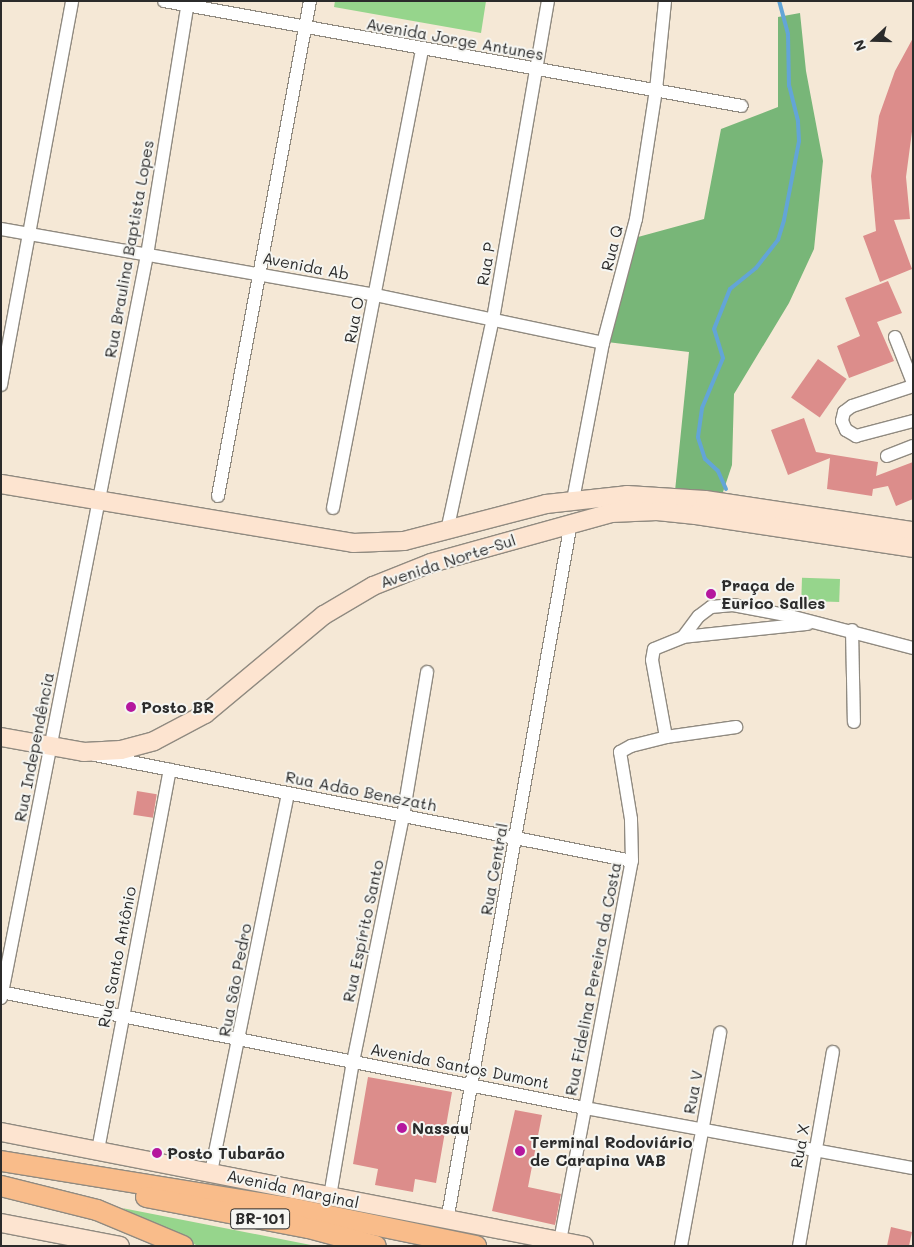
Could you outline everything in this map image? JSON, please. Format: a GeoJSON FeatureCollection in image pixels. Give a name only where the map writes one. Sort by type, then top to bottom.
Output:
{"type":"FeatureCollection","features":[{"type":"Feature","properties":{"kind":"main road","name":"Avenida Norte-Sul"},"geometry":{"type":"LineString","coordinates":[[1,484],[97,502],[353,543],[404,541],[524,509],[574,500],[627,495],[673,497],[913,531]]}},
{"type":"Feature","properties":{"kind":"main road","name":"Avenida Norte-Sul"},"geometry":{"type":"LineString","coordinates":[[1,737],[84,752],[137,747],[191,723],[324,615],[373,586],[431,563],[611,513],[656,511],[728,519],[913,548]]}},
{"type":"Feature","properties":{"kind":"main road","name":"Avenida Marginal"},"geometry":{"type":"LineString","coordinates":[[1,1132],[211,1172],[447,1221],[584,1246]]}},
{"type":"Feature","properties":{"kind":"main road"},"geometry":{"type":"LineString","coordinates":[[1,1160],[292,1208],[476,1246]]}},
{"type":"Feature","properties":{"kind":"main road","name":"BR-101"},"geometry":{"type":"LineString","coordinates":[[1,1169],[309,1228],[376,1246]]}},
{"type":"Feature","properties":{"kind":"main road"},"geometry":{"type":"LineString","coordinates":[[1,1186],[50,1196],[97,1210],[183,1246]]}},
{"type":"Feature","properties":{"kind":"main road"},"geometry":{"type":"LineString","coordinates":[[1,1200],[50,1196]]}},
{"type":"Feature","properties":{"kind":"main road"},"geometry":{"type":"LineString","coordinates":[[1,1222],[120,1246]]}},
{"type":"Feature","properties":{"kind":"street"},"geometry":{"type":"LineString","coordinates":[[1,385],[72,1]]}},
{"type":"Feature","properties":{"kind":"street","name":"Avenida Jorge Antunes"},"geometry":{"type":"LineString","coordinates":[[164,1],[188,3],[304,28],[422,50],[742,106]]}},
{"type":"Feature","properties":{"kind":"street"},"geometry":{"type":"LineString","coordinates":[[218,496],[261,274],[310,1]]}},
{"type":"Feature","properties":{"kind":"street","name":"Rua P"},"geometry":{"type":"LineString","coordinates":[[447,531],[493,319],[538,70],[548,1]]}},
{"type":"Feature","properties":{"kind":"street","name":"Rua Q"},"geometry":{"type":"LineString","coordinates":[[574,500],[603,343],[636,219],[656,90],[665,1]]}},
{"type":"Feature","properties":{"kind":"street","name":"Rua Braulina Baptista Lopes"},"geometry":{"type":"LineString","coordinates":[[97,502],[146,255],[188,3]]}},
{"type":"Feature","properties":{"kind":"street","name":"Rua O"},"geometry":{"type":"LineString","coordinates":[[333,508],[376,295],[422,50]]}},
{"type":"Feature","properties":{"kind":"street","name":"Avenida Ab"},"geometry":{"type":"LineString","coordinates":[[1,229],[376,295],[603,343]]}},
{"type":"Feature","properties":{"kind":"street"},"geometry":{"type":"LineString","coordinates":[[894,337],[913,385],[852,406],[844,412],[842,421],[846,430],[856,436],[913,421]]}},
{"type":"Feature","properties":{"kind":"street"},"geometry":{"type":"LineString","coordinates":[[886,456],[913,446]]}},
{"type":"Feature","properties":{"kind":"street","name":"Rua Independência"},"geometry":{"type":"LineString","coordinates":[[2,994],[97,502]]}},
{"type":"Feature","properties":{"kind":"street","name":"Rua Central"},"geometry":{"type":"LineString","coordinates":[[447,1221],[571,523]]}},
{"type":"Feature","properties":{"kind":"street"},"geometry":{"type":"LineString","coordinates":[[682,638],[706,610],[723,604],[852,630],[913,648]]}},
{"type":"Feature","properties":{"kind":"street"},"geometry":{"type":"LineString","coordinates":[[666,737],[652,660],[654,649],[682,638],[817,622]]}},
{"type":"Feature","properties":{"kind":"street"},"geometry":{"type":"LineString","coordinates":[[852,630],[854,722]]}},
{"type":"Feature","properties":{"kind":"street","name":"Rua Espírito Santo"},"geometry":{"type":"LineString","coordinates":[[330,1196],[352,1062],[403,816],[427,672]]}},
{"type":"Feature","properties":{"kind":"street","name":"Rua Fidelina Pereira da Costa"},"geometry":{"type":"LineString","coordinates":[[560,1241],[632,861],[631,819],[620,752],[631,746],[666,737],[736,728]]}},
{"type":"Feature","properties":{"kind":"street","name":"Rua Adão Benezath"},"geometry":{"type":"LineString","coordinates":[[84,752],[632,861]]}},
{"type":"Feature","properties":{"kind":"street","name":"Rua Santo Antônio"},"geometry":{"type":"LineString","coordinates":[[98,1150],[170,770]]}},
{"type":"Feature","properties":{"kind":"street","name":"Rua São Pedro"},"geometry":{"type":"LineString","coordinates":[[211,1172],[240,1041],[288,794]]}},
{"type":"Feature","properties":{"kind":"street","name":"Avenida Santos Dumont"},"geometry":{"type":"LineString","coordinates":[[2,994],[122,1016],[240,1041],[471,1083],[585,1108],[913,1168]]}},
{"type":"Feature","properties":{"kind":"street","name":"Rua V"},"geometry":{"type":"LineString","coordinates":[[681,1246],[720,1034]]}},
{"type":"Feature","properties":{"kind":"street","name":"Rua X"},"geometry":{"type":"LineString","coordinates":[[799,1246],[833,1052]]}},
{"type":"Feature","properties":{"kind":"green space"},"geometry":{"type":"Polygon","coordinates":[[[335,1],[486,1],[481,33],[334,7],[335,1]]]}},
{"type":"Feature","properties":{"kind":"green space"},"geometry":{"type":"Polygon","coordinates":[[[800,13],[806,71],[823,161],[814,249],[789,303],[734,394],[732,465],[722,495],[675,491],[689,352],[607,342],[627,240],[704,219],[721,129],[778,107],[778,17],[800,13]]]}},
{"type":"Feature","properties":{"kind":"green space"},"geometry":{"type":"Polygon","coordinates":[[[802,578],[840,579],[839,602],[801,601],[802,578]]]}},
{"type":"Feature","properties":{"kind":"green space"},"geometry":{"type":"Polygon","coordinates":[[[122,1208],[316,1246],[198,1246],[122,1208]]]}},
{"type":"Feature","properties":{"kind":"building"},"geometry":{"type":"Polygon","coordinates":[[[913,38],[913,124],[906,177],[910,219],[894,220],[912,269],[880,282],[863,236],[876,231],[871,176],[879,116],[895,71],[913,38]]]}},
{"type":"Feature","properties":{"kind":"building"},"geometry":{"type":"Polygon","coordinates":[[[888,281],[902,313],[877,322],[894,361],[849,378],[837,346],[860,336],[845,298],[888,281]]]}},
{"type":"Feature","properties":{"kind":"building"},"geometry":{"type":"Polygon","coordinates":[[[818,359],[847,379],[820,418],[791,398],[818,359]]]}},
{"type":"Feature","properties":{"kind":"building"},"geometry":{"type":"Polygon","coordinates":[[[804,418],[816,452],[878,462],[876,476],[913,462],[913,499],[896,506],[888,486],[873,489],[872,496],[827,489],[830,458],[788,475],[771,430],[804,418]]]}},
{"type":"Feature","properties":{"kind":"building"},"geometry":{"type":"Polygon","coordinates":[[[137,791],[157,794],[153,818],[133,815],[137,791]]]}},
{"type":"Feature","properties":{"kind":"building","name":"Nassau"},"geometry":{"type":"Polygon","coordinates":[[[368,1077],[452,1092],[436,1183],[415,1179],[413,1192],[375,1185],[378,1169],[353,1164],[368,1077]]]}},
{"type":"Feature","properties":{"kind":"building","name":"Terminal Rodoviário de Carapina VAB"},"geometry":{"type":"Polygon","coordinates":[[[515,1110],[542,1115],[528,1187],[561,1194],[555,1225],[492,1211],[515,1110]]]}},
{"type":"Feature","properties":{"kind":"building"},"geometry":{"type":"Polygon","coordinates":[[[891,1227],[912,1232],[909,1246],[887,1246],[891,1227]]]}},
{"type":"Feature","properties":{"kind":"waterway"},"geometry":{"type":"LineString","coordinates":[[726,489],[718,471],[705,459],[698,437],[702,408],[723,358],[714,329],[730,289],[756,268],[778,240],[784,220],[799,141],[798,121],[789,86],[788,34],[779,1]]}},
{"type":"Feature","properties":{"kind":"place","name":"Praça de Eurico Salles"},"geometry":{"type":"Point","coordinates":[711,594]}},
{"type":"Feature","properties":{"kind":"place","name":"Posto BR"},"geometry":{"type":"Point","coordinates":[131,707]}},
{"type":"Feature","properties":{"kind":"place","name":"Nassau"},"geometry":{"type":"Point","coordinates":[402,1128]}},
{"type":"Feature","properties":{"kind":"place","name":"Terminal Rodoviário de Carapina VAB"},"geometry":{"type":"Point","coordinates":[520,1151]}},
{"type":"Feature","properties":{"kind":"place","name":"Posto Tubarão"},"geometry":{"type":"Point","coordinates":[157,1153]}}]}
